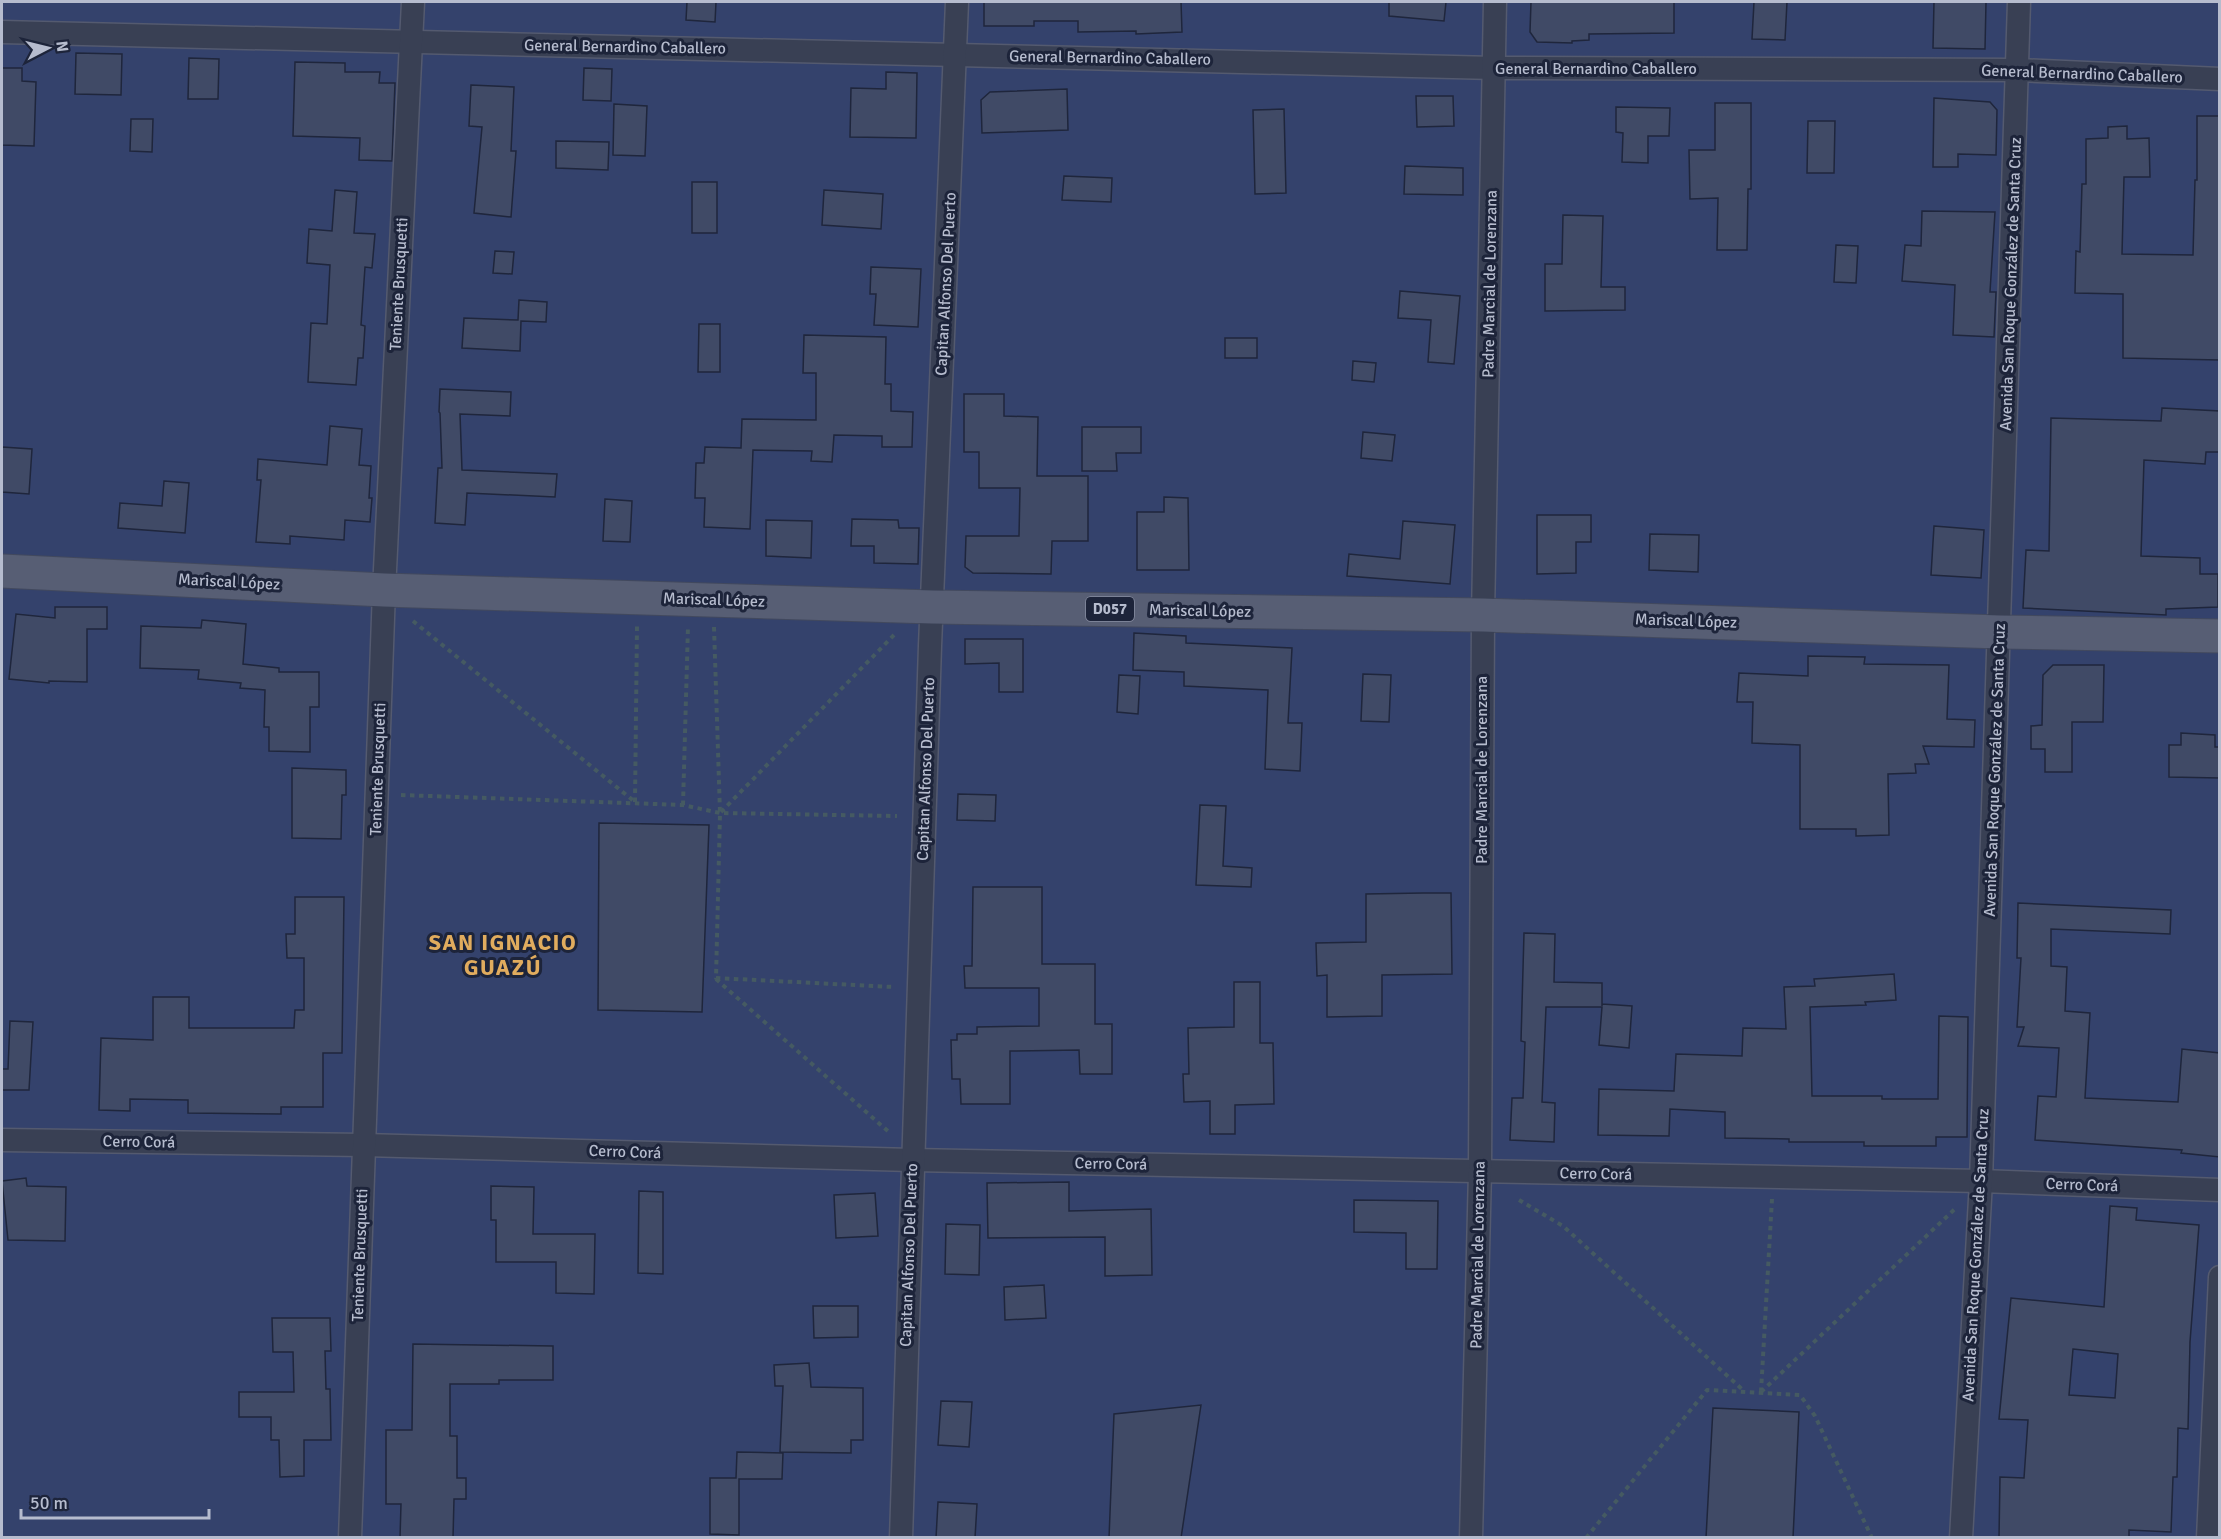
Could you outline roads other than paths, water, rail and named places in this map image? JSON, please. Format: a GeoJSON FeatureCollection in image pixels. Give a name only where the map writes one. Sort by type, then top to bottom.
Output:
{"type":"FeatureCollection","features":[{"type":"Feature","properties":{"kind":"main road","name":"Mariscal López"},"geometry":{"type":"LineString","coordinates":[[2,571],[384,590],[932,607],[1483,615],[2000,632],[2220,636]]}},
{"type":"Feature","properties":{"kind":"street","name":"Teniente Brusquetti"},"geometry":{"type":"LineString","coordinates":[[350,1538],[384,590],[413,2]]}},
{"type":"Feature","properties":{"kind":"street","name":"Capitan Alfonso Del Puerto"},"geometry":{"type":"LineString","coordinates":[[901,1538],[932,607],[957,2]]}},
{"type":"Feature","properties":{"kind":"street","name":"Padre Marcial de Lorenzana"},"geometry":{"type":"LineString","coordinates":[[1471,1538],[1480,1171],[1483,615],[1495,2]]}},
{"type":"Feature","properties":{"kind":"street","name":"Avenida San Roque González de Santa Cruz"},"geometry":{"type":"LineString","coordinates":[[1961,1538],[1981,1181],[2019,2]]}},
{"type":"Feature","properties":{"kind":"street","name":"General Bernardino Caballero"},"geometry":{"type":"LineString","coordinates":[[2,32],[1494,68],[2018,70],[2220,79]]}},
{"type":"Feature","properties":{"kind":"street","name":"Cerro Corá"},"geometry":{"type":"LineString","coordinates":[[2,1140],[364,1145],[912,1160],[1981,1181],[2220,1190]]}},
{"type":"Feature","properties":{"kind":"street"},"geometry":{"type":"LineString","coordinates":[[2208,1538],[2220,1276]]}},
{"type":"Feature","properties":{"kind":"water"},"geometry":{"type":"Polygon","coordinates":[[[2,2],[2219,2],[2219,1537],[2,1537],[2,2]]]}},
{"type":"Feature","properties":{"kind":"district","name":"SAN IGNACIO GUAZÚ"},"geometry":{"type":"Point","coordinates":[503,954]}}]}
